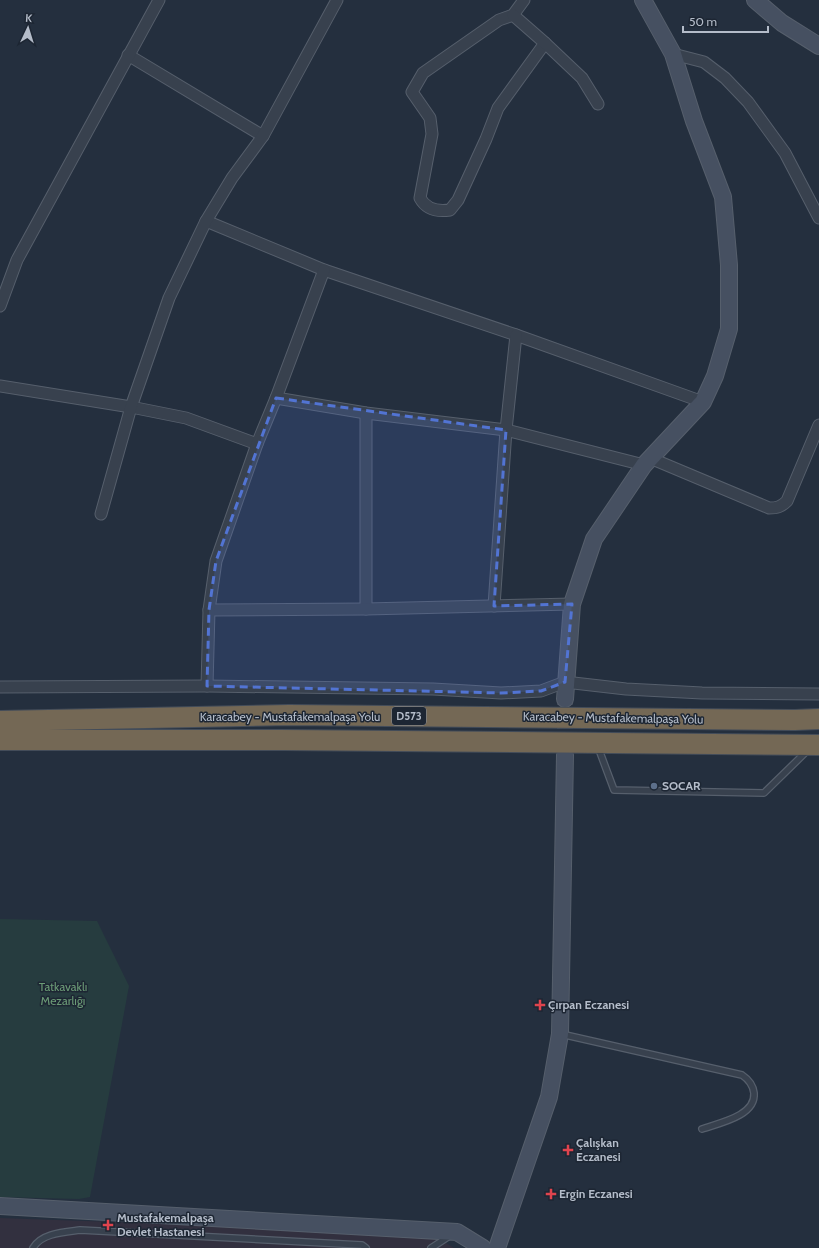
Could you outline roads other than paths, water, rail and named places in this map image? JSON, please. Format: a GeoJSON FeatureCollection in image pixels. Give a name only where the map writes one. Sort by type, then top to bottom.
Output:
{"type":"FeatureCollection","features":[{"type":"Feature","properties":{"kind":"highway","name":"Karacabey - Mustafakemalpaşa Yolu"},"geometry":{"type":"LineString","coordinates":[[0,721],[289,716],[819,719]]}},
{"type":"Feature","properties":{"kind":"highway","name":"Karacabey - Mustafakemalpaşa Yolu"},"geometry":{"type":"LineString","coordinates":[[0,740],[283,740],[816,745]]}},
{"type":"Feature","properties":{"kind":"street"},"geometry":{"type":"LineString","coordinates":[[0,306],[16,260],[159,0]]}},
{"type":"Feature","properties":{"kind":"street"},"geometry":{"type":"LineString","coordinates":[[102,514],[131,407],[169,298],[206,221],[232,178],[263,136],[337,0]]}},
{"type":"Feature","properties":{"kind":"street"},"geometry":{"type":"LineString","coordinates":[[524,0],[513,15],[499,20],[424,73],[412,92],[430,118],[432,134],[420,198],[424,205],[440,211],[450,210],[458,200],[486,139],[498,108],[545,43]]}},
{"type":"Feature","properties":{"kind":"street"},"geometry":{"type":"LineString","coordinates":[[565,699],[572,604],[594,539],[647,462],[702,402],[715,376],[729,329],[729,265],[723,197],[694,121],[673,54],[643,0]]}},
{"type":"Feature","properties":{"kind":"street"},"geometry":{"type":"LineString","coordinates":[[755,0],[782,23],[819,46]]}},
{"type":"Feature","properties":{"kind":"street"},"geometry":{"type":"LineString","coordinates":[[513,15],[582,78],[598,104]]}},
{"type":"Feature","properties":{"kind":"street"},"geometry":{"type":"LineString","coordinates":[[673,54],[704,62],[725,78],[748,102],[785,153],[819,218]]}},
{"type":"Feature","properties":{"kind":"street"},"geometry":{"type":"LineString","coordinates":[[128,55],[263,136]]}},
{"type":"Feature","properties":{"kind":"street"},"geometry":{"type":"LineString","coordinates":[[206,221],[324,270],[516,335],[702,402]]}},
{"type":"Feature","properties":{"kind":"street"},"geometry":{"type":"LineString","coordinates":[[207,686],[209,610],[216,561],[257,444],[276,398],[324,270]]}},
{"type":"Feature","properties":{"kind":"street"},"geometry":{"type":"LineString","coordinates":[[494,606],[506,430],[516,335]]}},
{"type":"Feature","properties":{"kind":"street"},"geometry":{"type":"LineString","coordinates":[[0,386],[131,407],[186,418],[257,444]]}},
{"type":"Feature","properties":{"kind":"street"},"geometry":{"type":"LineString","coordinates":[[276,398],[366,413],[506,430],[647,462],[769,508],[779,507],[786,501],[819,425]]}},
{"type":"Feature","properties":{"kind":"street"},"geometry":{"type":"LineString","coordinates":[[366,413],[366,609]]}},
{"type":"Feature","properties":{"kind":"street"},"geometry":{"type":"LineString","coordinates":[[209,610],[366,609],[572,604]]}},
{"type":"Feature","properties":{"kind":"street"},"geometry":{"type":"LineString","coordinates":[[0,687],[207,686],[433,689],[502,693],[541,691],[566,682],[626,689],[694,693],[819,694]]}},
{"type":"Feature","properties":{"kind":"street"},"geometry":{"type":"LineString","coordinates":[[497,1248],[549,1097],[560,1034],[565,755]]}},
{"type":"Feature","properties":{"kind":"street"},"geometry":{"type":"LineString","coordinates":[[0,1206],[457,1232],[480,1247]]}},
{"type":"Feature","properties":{"kind":"lane"},"geometry":{"type":"LineString","coordinates":[[597,743],[614,790],[764,793],[816,745]]}},
{"type":"Feature","properties":{"kind":"lane"},"geometry":{"type":"LineString","coordinates":[[560,1034],[742,1075],[747,1078],[754,1093],[750,1107],[740,1115],[702,1129]]}},
{"type":"Feature","properties":{"kind":"lane"},"geometry":{"type":"LineString","coordinates":[[33,1248],[35,1244],[53,1234],[80,1230],[362,1245],[366,1248]]}},
{"type":"Feature","properties":{"kind":"lane"},"geometry":{"type":"LineString","coordinates":[[431,1248],[457,1232]]}},
{"type":"Feature","properties":{"kind":"tunnel"},"geometry":{"type":"LineString","coordinates":[[565,699],[565,753]]}},
{"type":"Feature","properties":{"kind":"place","name":"SOCAR"},"geometry":{"type":"Point","coordinates":[654,786]}},
{"type":"Feature","properties":{"kind":"place","name":"Çırpan Eczanesi"},"geometry":{"type":"Point","coordinates":[540,1005]}},
{"type":"Feature","properties":{"kind":"place","name":"Çalışkan Eczanesi"},"geometry":{"type":"Point","coordinates":[568,1150]}},
{"type":"Feature","properties":{"kind":"place","name":"Ergin Eczanesi"},"geometry":{"type":"Point","coordinates":[551,1194]}},
{"type":"Feature","properties":{"kind":"place","name":"Mustafakemalpaşa Devlet Hastanesi"},"geometry":{"type":"Point","coordinates":[108,1225]}},
{"type":"Feature","properties":{"kind":"park label","name":"Tatkavaklı Mezarlığı"},"geometry":{"type":"Point","coordinates":[63,994]}}]}
